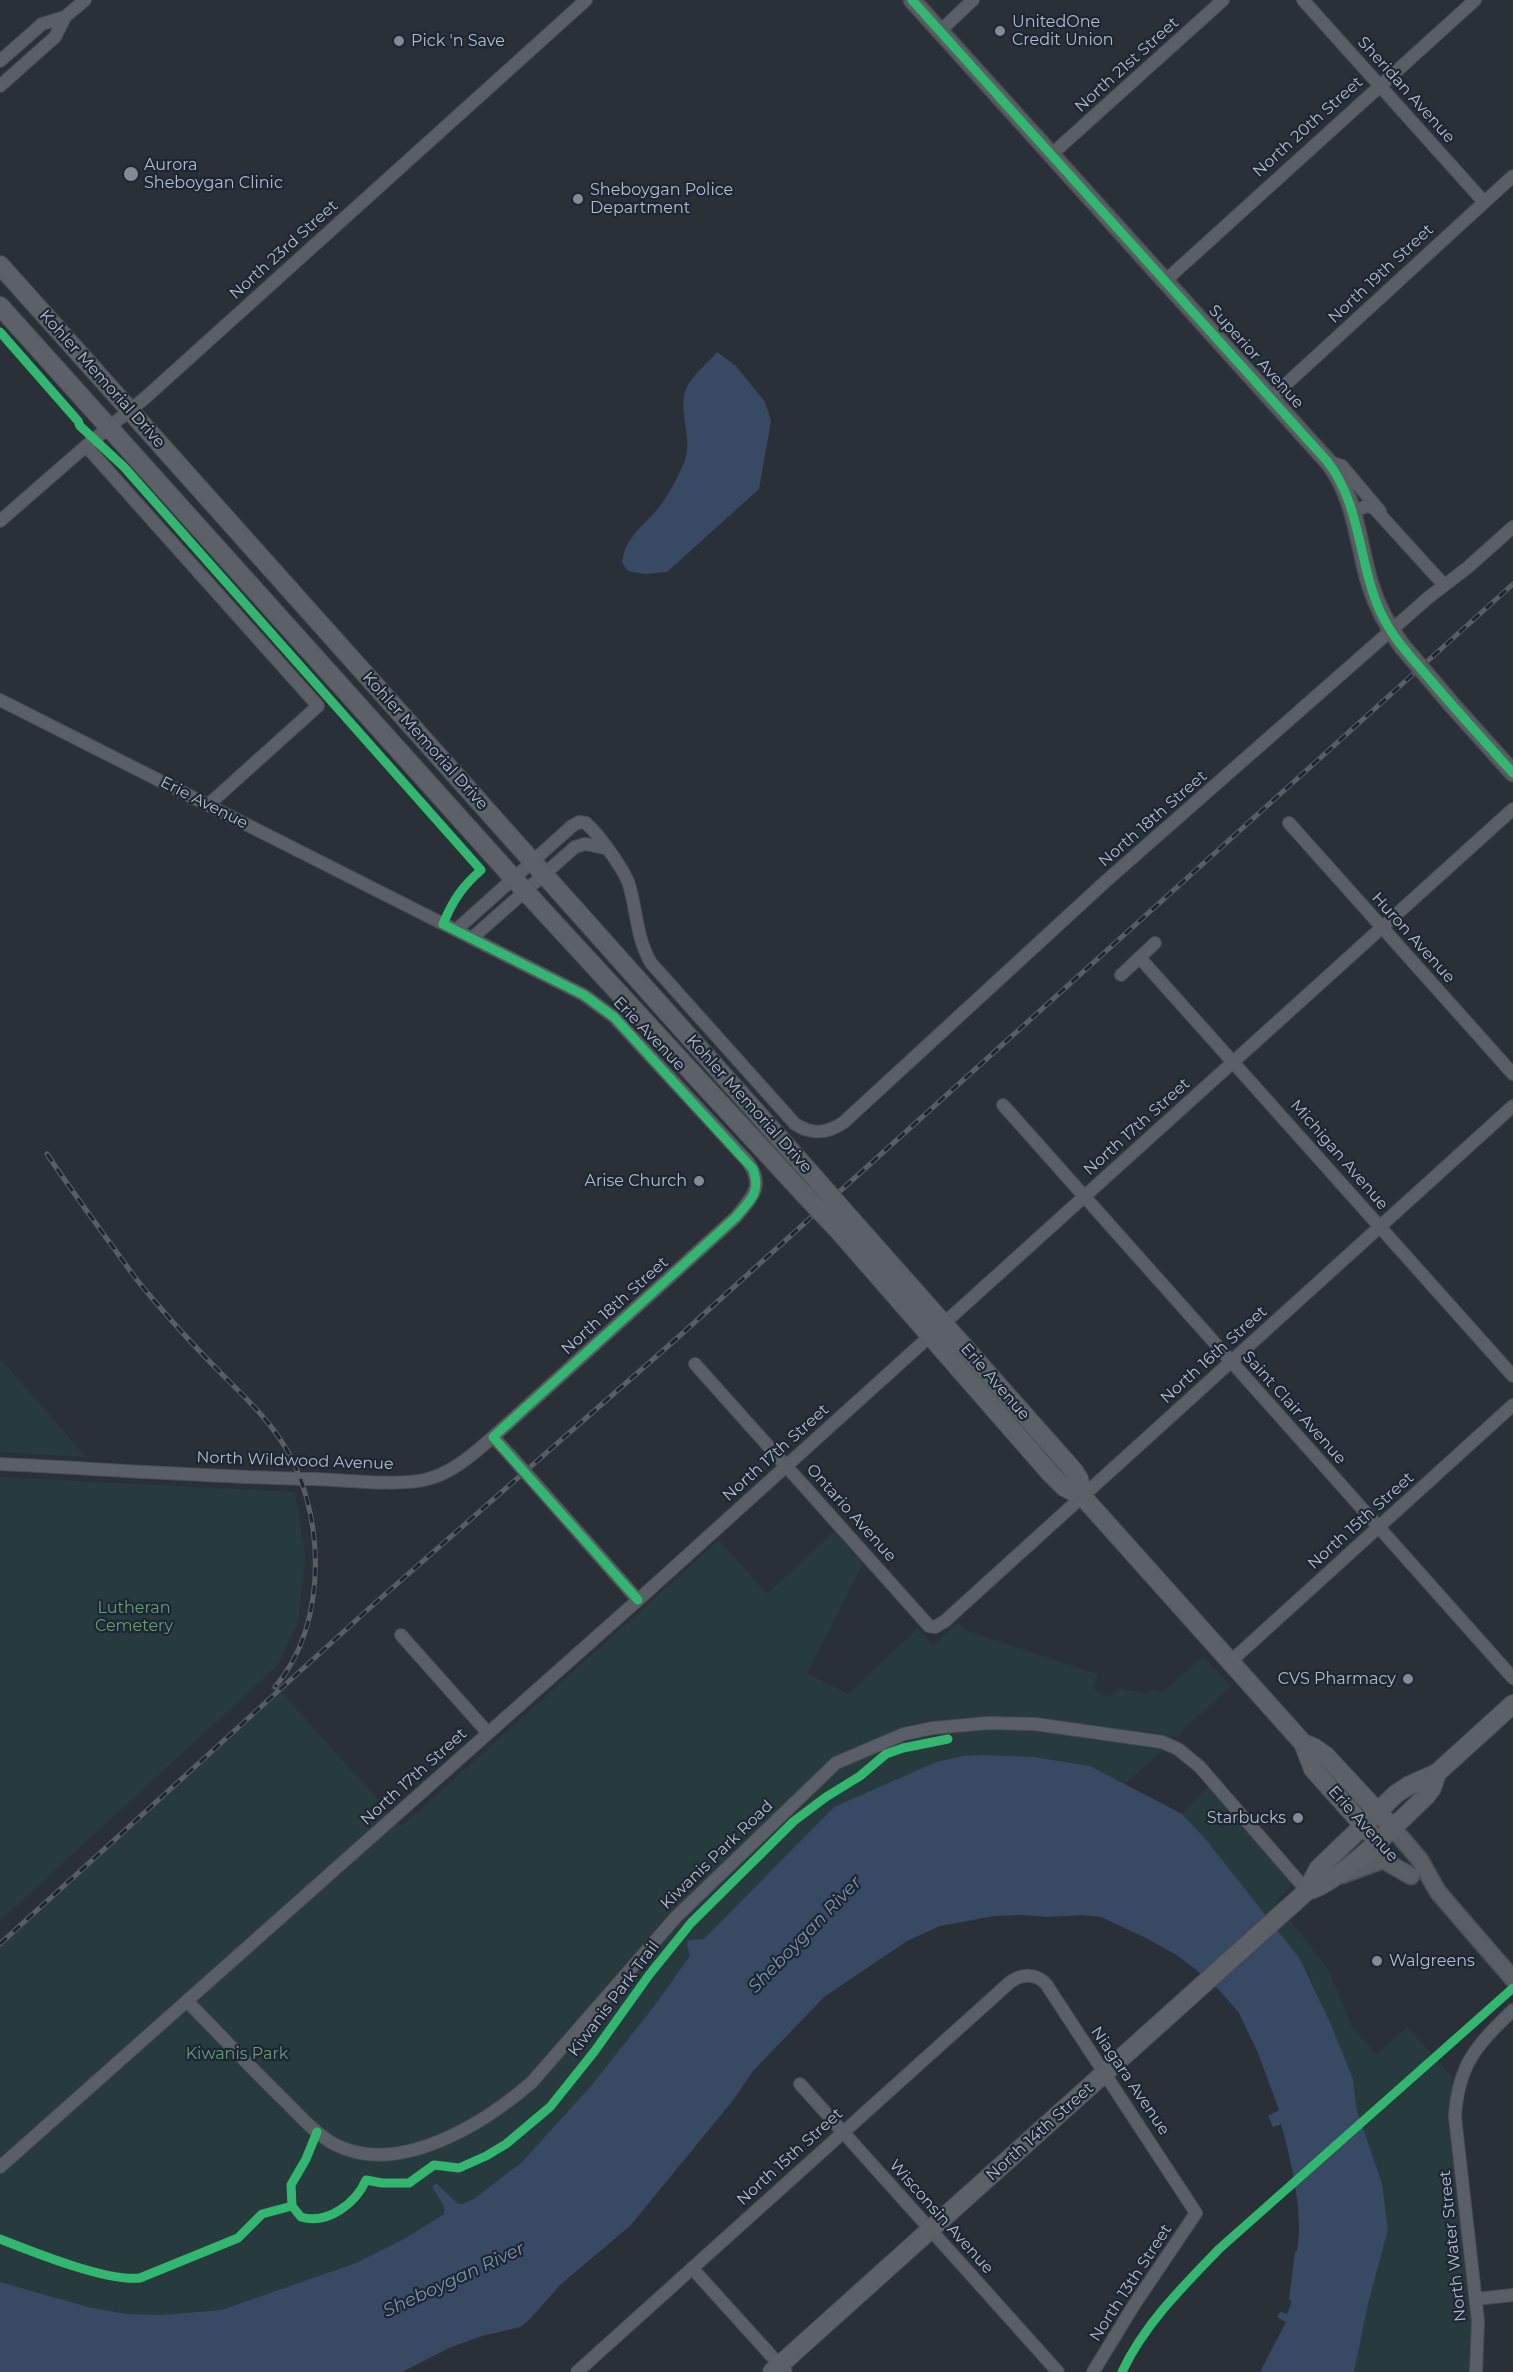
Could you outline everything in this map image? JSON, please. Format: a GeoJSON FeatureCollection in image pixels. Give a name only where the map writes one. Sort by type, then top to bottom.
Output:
{"type":"FeatureCollection","features":[{"type":"Feature","properties":{"kind":"main road","name":"Kohler Memorial Drive"},"geometry":{"type":"LineString","coordinates":[[0,265],[815,1178],[844,1223]]}},
{"type":"Feature","properties":{"kind":"main road","name":"Kohler Memorial Drive"},"geometry":{"type":"LineString","coordinates":[[0,306],[519,885],[801,1191],[844,1223]]}},
{"type":"Feature","properties":{"kind":"main road","name":"Erie Avenue"},"geometry":{"type":"LineString","coordinates":[[844,1223],[937,1330],[1074,1471],[1083,1497],[1303,1743],[1324,1754],[1392,1827]]}},
{"type":"Feature","properties":{"kind":"main road","name":"North 14th Street"},"geometry":{"type":"LineString","coordinates":[[1307,1891],[1316,1872],[1377,1811],[1404,1788],[1437,1773],[1513,1704]]}},
{"type":"Feature","properties":{"kind":"main road","name":"Erie Avenue"},"geometry":{"type":"LineString","coordinates":[[1303,1743],[1308,1760],[1316,1772],[1377,1840]]}},
{"type":"Feature","properties":{"kind":"main road","name":"North 14th Street"},"geometry":{"type":"LineString","coordinates":[[779,2370],[930,2230],[1286,1909],[1307,1891],[1322,1886],[1336,1876],[1392,1827],[1429,1792],[1437,1773]]}},
{"type":"Feature","properties":{"kind":"street"},"geometry":{"type":"LineString","coordinates":[[0,86],[5,75],[55,37],[65,17],[85,0]]}},
{"type":"Feature","properties":{"kind":"street","name":"North 23rd Street"},"geometry":{"type":"LineString","coordinates":[[0,521],[130,411],[586,0]]}},
{"type":"Feature","properties":{"kind":"street","name":"Superior Avenue"},"geometry":{"type":"LineString","coordinates":[[912,0],[1329,462],[1340,479],[1352,512],[1371,586],[1390,631],[1513,773]]}},
{"type":"Feature","properties":{"kind":"street"},"geometry":{"type":"LineString","coordinates":[[940,31],[973,0]]}},
{"type":"Feature","properties":{"kind":"street","name":"North 21st Street"},"geometry":{"type":"LineString","coordinates":[[1052,154],[1223,0]]}},
{"type":"Feature","properties":{"kind":"street","name":"Sheridan Avenue"},"geometry":{"type":"LineString","coordinates":[[1303,0],[1484,202]]}},
{"type":"Feature","properties":{"kind":"street","name":"North 20th Street"},"geometry":{"type":"LineString","coordinates":[[1166,280],[1475,0]]}},
{"type":"Feature","properties":{"kind":"street"},"geometry":{"type":"LineString","coordinates":[[5,75],[1,59],[42,24],[65,17]]}},
{"type":"Feature","properties":{"kind":"street","name":"North 19th Street"},"geometry":{"type":"LineString","coordinates":[[1272,397],[1513,176]]}},
{"type":"Feature","properties":{"kind":"street"},"geometry":{"type":"LineString","coordinates":[[86,446],[318,706],[208,805]]}},
{"type":"Feature","properties":{"kind":"street"},"geometry":{"type":"LineString","coordinates":[[1329,462],[1342,466],[1444,585]]}},
{"type":"Feature","properties":{"kind":"street"},"geometry":{"type":"LineString","coordinates":[[1352,512],[1371,506],[1390,523]]}},
{"type":"Feature","properties":{"kind":"street","name":"North 18th Street"},"geometry":{"type":"LineString","coordinates":[[605,848],[618,864],[629,884],[638,935],[651,963],[795,1124],[817,1133],[829,1131],[844,1122],[1106,881],[1390,631],[1513,528]]}},
{"type":"Feature","properties":{"kind":"street","name":"Erie Avenue"},"geometry":{"type":"LineString","coordinates":[[0,700],[584,995],[614,1017],[748,1161],[756,1179],[754,1195]]}},
{"type":"Feature","properties":{"kind":"street","name":"North 17th Street"},"geometry":{"type":"LineString","coordinates":[[0,2167],[638,1600],[1513,809]]}},
{"type":"Feature","properties":{"kind":"street"},"geometry":{"type":"LineString","coordinates":[[456,930],[519,885],[538,868],[572,826],[579,822],[589,826],[605,848]]}},
{"type":"Feature","properties":{"kind":"street","name":"Huron Avenue"},"geometry":{"type":"LineString","coordinates":[[1289,823],[1513,1074]]}},
{"type":"Feature","properties":{"kind":"street"},"geometry":{"type":"LineString","coordinates":[[538,868],[579,846],[592,844],[605,848]]}},
{"type":"Feature","properties":{"kind":"street"},"geometry":{"type":"LineString","coordinates":[[472,938],[519,885]]}},
{"type":"Feature","properties":{"kind":"street"},"geometry":{"type":"LineString","coordinates":[[1121,975],[1155,943]]}},
{"type":"Feature","properties":{"kind":"street","name":"Michigan Avenue"},"geometry":{"type":"LineString","coordinates":[[1140,958],[1513,1376]]}},
{"type":"Feature","properties":{"kind":"street","name":"Saint Clair Avenue"},"geometry":{"type":"LineString","coordinates":[[1003,1105],[1513,1678]]}},
{"type":"Feature","properties":{"kind":"street","name":"North 16th Street"},"geometry":{"type":"LineString","coordinates":[[935,1627],[945,1621],[1083,1497],[1513,1106]]}},
{"type":"Feature","properties":{"kind":"street","name":"North 18th Street"},"geometry":{"type":"LineString","coordinates":[[493,1437],[736,1217],[754,1195]]}},
{"type":"Feature","properties":{"kind":"street","name":"Ontario Avenue"},"geometry":{"type":"LineString","coordinates":[[695,1364],[929,1626],[935,1627]]}},
{"type":"Feature","properties":{"kind":"street","name":"North 15th Street"},"geometry":{"type":"LineString","coordinates":[[1230,1662],[1513,1405]]}},
{"type":"Feature","properties":{"kind":"street"},"geometry":{"type":"LineString","coordinates":[[493,1437],[638,1600]]}},
{"type":"Feature","properties":{"kind":"street","name":"North Wildwood Avenue"},"geometry":{"type":"LineString","coordinates":[[0,1464],[300,1479],[424,1480],[443,1474],[462,1463],[493,1437]]}},
{"type":"Feature","properties":{"kind":"street"},"geometry":{"type":"LineString","coordinates":[[401,1635],[489,1733]]}},
{"type":"Feature","properties":{"kind":"street","name":"Kiwanis Park Road"},"geometry":{"type":"LineString","coordinates":[[187,2001],[317,2132],[334,2144],[357,2152],[381,2154],[428,2145],[476,2123],[515,2097],[532,2082],[676,1917],[836,1763],[879,1743],[904,1734],[933,1728],[988,1723],[1035,1724],[1162,1742],[1184,1753],[1200,1767],[1307,1891]]}},
{"type":"Feature","properties":{"kind":"street","name":"Erie Avenue"},"geometry":{"type":"LineString","coordinates":[[1392,1827],[1423,1864],[1438,1892],[1513,1979]]}},
{"type":"Feature","properties":{"kind":"street","name":"Erie Avenue"},"geometry":{"type":"LineString","coordinates":[[1377,1840],[1411,1876],[1423,1886],[1438,1892]]}},
{"type":"Feature","properties":{"kind":"street"},"geometry":{"type":"LineString","coordinates":[[1336,1876],[1383,1860],[1411,1876]]}},
{"type":"Feature","properties":{"kind":"street","name":"North 15th Street"},"geometry":{"type":"LineString","coordinates":[[577,2372],[1011,1982],[1020,1976],[1030,1976]]}},
{"type":"Feature","properties":{"kind":"street","name":"Niagara Avenue"},"geometry":{"type":"LineString","coordinates":[[1030,1976],[1045,1983],[1196,2213]]}},
{"type":"Feature","properties":{"kind":"street","name":"North Water Street"},"geometry":{"type":"LineString","coordinates":[[1476,2372],[1478,2321],[1455,2116],[1456,2096],[1466,2065],[1483,2040],[1513,2010]]}},
{"type":"Feature","properties":{"kind":"street","name":"Wisconsin Avenue"},"geometry":{"type":"LineString","coordinates":[[800,2084],[1058,2372]]}},
{"type":"Feature","properties":{"kind":"street","name":"North 13th Street"},"geometry":{"type":"LineString","coordinates":[[1094,2372],[1134,2305],[1196,2213]]}},
{"type":"Feature","properties":{"kind":"street"},"geometry":{"type":"LineString","coordinates":[[692,2268],[779,2370]]}},
{"type":"Feature","properties":{"kind":"street"},"geometry":{"type":"LineString","coordinates":[[1476,2299],[1513,2295]]}},
{"type":"Feature","properties":{"kind":"green space"},"geometry":{"type":"Polygon","coordinates":[[[0,1358],[86,1457],[0,1452],[0,1358]]]}},
{"type":"Feature","properties":{"kind":"green space","name":"Lutheran Cemetery"},"geometry":{"type":"Polygon","coordinates":[[[0,1477],[295,1492],[305,1557],[298,1622],[277,1666],[0,1921],[0,1477]]]}},
{"type":"Feature","properties":{"kind":"green space","name":"Kiwanis Park"},"geometry":{"type":"Polygon","coordinates":[[[835,1531],[863,1564],[807,1673],[848,1694],[918,1628],[933,1645],[958,1623],[965,1630],[1097,1674],[1094,1687],[1106,1696],[1118,1688],[1146,1694],[1152,1689],[1163,1692],[1203,1656],[1231,1686],[1184,1729],[1178,1738],[1171,1736],[1163,1750],[1125,1784],[1090,1766],[1034,1757],[963,1756],[936,1762],[834,1807],[704,1939],[689,1940],[689,1958],[650,2013],[582,2097],[509,2173],[480,2196],[460,2204],[437,2183],[444,2214],[404,2239],[356,2263],[221,2310],[161,2315],[127,2314],[92,2308],[0,2282],[0,1947],[281,1692],[402,1826],[719,1540],[767,1594],[835,1531]]]}},
{"type":"Feature","properties":{"kind":"green space"},"geometry":{"type":"Polygon","coordinates":[[[1209,1786],[1290,1879],[1290,1886],[1276,1902],[1328,1969],[1352,2027],[1376,2055],[1407,2027],[1452,2077],[1477,2316],[1475,2372],[1354,2372],[1368,2304],[1388,2230],[1382,2183],[1357,2111],[1355,2088],[1311,1979],[1300,1959],[1208,1842],[1182,1814],[1209,1786]]]}},
{"type":"Feature","properties":{"kind":"water"},"geometry":{"type":"Polygon","coordinates":[[[717,352],[736,366],[765,402],[771,421],[759,489],[667,572],[644,574],[628,571],[622,563],[626,547],[664,500],[684,463],[687,453],[683,402],[685,392],[692,379],[717,352]]]}},
{"type":"Feature","properties":{"kind":"water","name":"Sheboygan River"},"geometry":{"type":"Polygon","coordinates":[[[963,1756],[1034,1757],[1090,1766],[1182,1814],[1208,1842],[1300,1959],[1353,2079],[1357,2111],[1382,2183],[1388,2230],[1368,2304],[1354,2372],[1260,2372],[1286,2322],[1277,2317],[1280,2312],[1287,2314],[1292,2301],[1289,2300],[1299,2237],[1299,2221],[1292,2170],[1281,2124],[1273,2127],[1268,2116],[1279,2110],[1258,2053],[1239,2013],[1220,1991],[1175,1954],[1101,1917],[1023,1915],[994,1916],[940,1926],[907,1941],[824,1997],[753,2071],[734,2099],[630,2226],[561,2284],[520,2327],[482,2336],[449,2348],[402,2372],[0,2372],[0,2282],[92,2308],[127,2314],[161,2315],[221,2310],[356,2263],[404,2239],[444,2214],[444,2206],[432,2187],[436,2183],[457,2203],[462,2204],[474,2199],[522,2162],[591,2086],[655,2005],[690,1956],[687,1944],[689,1940],[704,1939],[834,1807],[936,1762],[963,1756]]]}},
{"type":"Feature","properties":{"kind":"railway"},"geometry":{"type":"LineString","coordinates":[[0,1944],[374,1604],[675,1340],[1513,584]]}},
{"type":"Feature","properties":{"kind":"railway"},"geometry":{"type":"LineString","coordinates":[[47,1154],[141,1285],[189,1340],[266,1420],[295,1466],[306,1497],[313,1530],[315,1564],[313,1599],[305,1631],[293,1661],[275,1687]]}},
{"type":"Feature","properties":{"kind":"cycle path"},"geometry":{"type":"LineString","coordinates":[[912,0],[1327,461],[1347,496],[1373,592],[1390,629],[1401,646],[1513,773]]}},
{"type":"Feature","properties":{"kind":"cycle path"},"geometry":{"type":"LineString","coordinates":[[0,332],[80,426],[124,467],[481,870],[459,894],[443,924],[584,995],[614,1017],[753,1169],[755,1190],[736,1217],[493,1437],[638,1600]]}},
{"type":"Feature","properties":{"kind":"cycle path","name":"Kiwanis Park Trail"},"geometry":{"type":"LineString","coordinates":[[0,2239],[90,2271],[126,2278],[140,2278],[238,2238],[262,2214],[292,2206],[301,2217],[321,2218],[331,2215],[348,2204],[366,2180],[382,2183],[409,2183],[434,2165],[459,2168],[486,2156],[506,2144],[550,2107],[691,1923],[794,1821],[826,1797],[860,1776],[886,1754],[903,1748],[948,1739]]}},
{"type":"Feature","properties":{"kind":"cycle path"},"geometry":{"type":"LineString","coordinates":[[1122,2372],[1153,2322],[1219,2249],[1513,1988]]}},
{"type":"Feature","properties":{"kind":"cycle path"},"geometry":{"type":"LineString","coordinates":[[292,2206],[291,2185],[306,2159],[317,2132]]}},
{"type":"Feature","properties":{"kind":"place","name":"UnitedOne Credit Union"},"geometry":{"type":"Point","coordinates":[1000,31]}},
{"type":"Feature","properties":{"kind":"place","name":"Pick 'n Save"},"geometry":{"type":"Point","coordinates":[399,41]}},
{"type":"Feature","properties":{"kind":"place","name":"Aurora Sheboygan Clinic"},"geometry":{"type":"Point","coordinates":[131,174]}},
{"type":"Feature","properties":{"kind":"place","name":"Sheboygan Police Department"},"geometry":{"type":"Point","coordinates":[578,199]}},
{"type":"Feature","properties":{"kind":"place","name":"Arise Church"},"geometry":{"type":"Point","coordinates":[699,1181]}},
{"type":"Feature","properties":{"kind":"place","name":"CVS Pharmacy"},"geometry":{"type":"Point","coordinates":[1408,1679]}},
{"type":"Feature","properties":{"kind":"place","name":"Starbucks"},"geometry":{"type":"Point","coordinates":[1298,1818]}},
{"type":"Feature","properties":{"kind":"place","name":"Walgreens"},"geometry":{"type":"Point","coordinates":[1377,1961]}}]}
